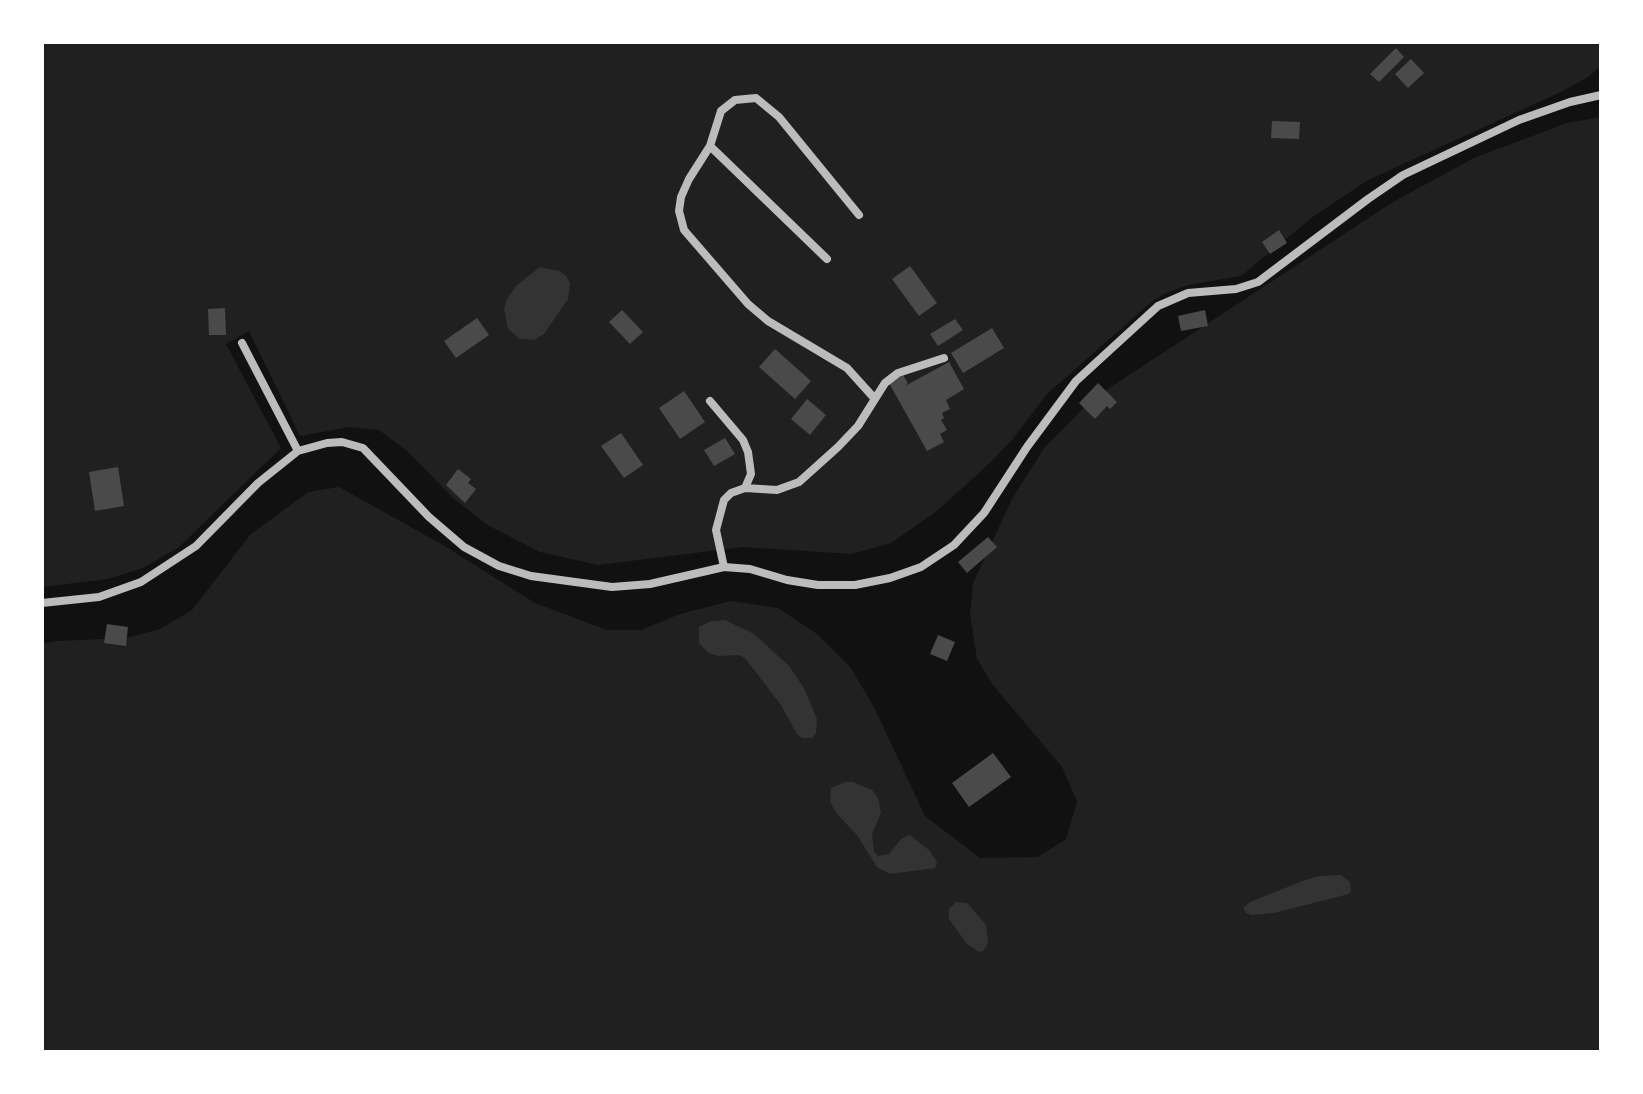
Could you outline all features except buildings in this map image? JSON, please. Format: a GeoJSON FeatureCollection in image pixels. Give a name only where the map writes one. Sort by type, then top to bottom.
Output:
{"type":"FeatureCollection","features":[{"type":"Feature","properties":{"kind":"street"},"geometry":{"type":"LineString","coordinates":[[42,603],[119,592],[161,571],[196,546],[258,483],[298,451],[342,442],[363,448],[429,517],[464,547],[499,566],[531,576],[612,587],[650,584],[724,567],[830,585],[855,585],[890,578],[921,567],[954,545],[984,513],[1050,413],[1076,381],[1158,306],[1188,293],[1236,289],[1258,282],[1403,175],[1519,120],[1597,96],[1601,85]]}},
{"type":"Feature","properties":{"kind":"street"},"geometry":{"type":"LineString","coordinates":[[859,215],[779,117],[756,98],[735,100],[726,105],[717,119],[710,146],[681,197],[679,211],[684,230],[748,304],[768,321],[847,368],[875,399]]}},
{"type":"Feature","properties":{"kind":"street"},"geometry":{"type":"LineString","coordinates":[[710,146],[827,259]]}},
{"type":"Feature","properties":{"kind":"street"},"geometry":{"type":"LineString","coordinates":[[242,343],[298,451]]}},
{"type":"Feature","properties":{"kind":"street"},"geometry":{"type":"LineString","coordinates":[[724,567],[716,530],[718,514],[731,493],[745,488],[777,490],[799,482],[848,437],[885,383],[898,373],[944,358]]}},
{"type":"Feature","properties":{"kind":"street"},"geometry":{"type":"LineString","coordinates":[[710,401],[743,440],[748,452],[751,469],[745,488]]}},
{"type":"Feature","properties":{"kind":"shaded area"},"geometry":{"type":"Polygon","coordinates":[[[42,42],[1601,42],[1601,66],[1561,92],[1368,180],[1314,216],[1241,276],[1188,285],[1164,294],[1149,304],[1047,394],[991,462],[937,511],[891,543],[851,554],[743,547],[598,565],[540,552],[489,526],[454,499],[407,451],[379,430],[349,427],[300,436],[249,331],[226,344],[281,448],[179,547],[143,568],[108,579],[42,587],[42,42]]]}},
{"type":"Feature","properties":{"kind":"shaded area"},"geometry":{"type":"Polygon","coordinates":[[[1601,117],[1601,1052],[42,1052],[42,644],[126,638],[160,629],[192,610],[250,535],[308,492],[339,487],[443,545],[535,603],[607,630],[641,630],[680,614],[731,601],[778,608],[817,634],[851,668],[874,707],[925,816],[980,858],[1038,857],[1066,839],[1077,802],[1062,767],[993,685],[977,659],[970,614],[973,583],[1013,497],[1045,447],[1091,400],[1393,202],[1474,158],[1567,123],[1601,117]]]}},
{"type":"Feature","properties":{"kind":"shaded area"},"geometry":{"type":"Polygon","coordinates":[[[540,267],[559,271],[566,276],[570,283],[568,299],[544,334],[534,340],[520,339],[508,329],[504,309],[517,285],[540,267]]]}},
{"type":"Feature","properties":{"kind":"shaded area"},"geometry":{"type":"Polygon","coordinates":[[[725,620],[754,634],[789,666],[804,688],[817,719],[816,733],[812,738],[802,738],[797,734],[781,705],[745,658],[739,655],[718,656],[709,653],[699,643],[699,627],[711,621],[725,620]]]}},
{"type":"Feature","properties":{"kind":"shaded area"},"geometry":{"type":"Polygon","coordinates":[[[845,782],[872,790],[878,798],[881,813],[872,834],[874,852],[879,856],[889,854],[901,839],[910,835],[929,850],[937,862],[935,868],[890,874],[877,867],[857,835],[830,802],[831,788],[845,782]]]}},
{"type":"Feature","properties":{"kind":"shaded area"},"geometry":{"type":"Polygon","coordinates":[[[1341,875],[1350,882],[1349,894],[1274,913],[1252,915],[1243,908],[1250,902],[1300,882],[1319,876],[1341,875]]]}},
{"type":"Feature","properties":{"kind":"shaded area"},"geometry":{"type":"Polygon","coordinates":[[[956,902],[967,903],[986,925],[988,943],[983,951],[979,952],[967,944],[949,919],[949,909],[956,902]]]}}]}
